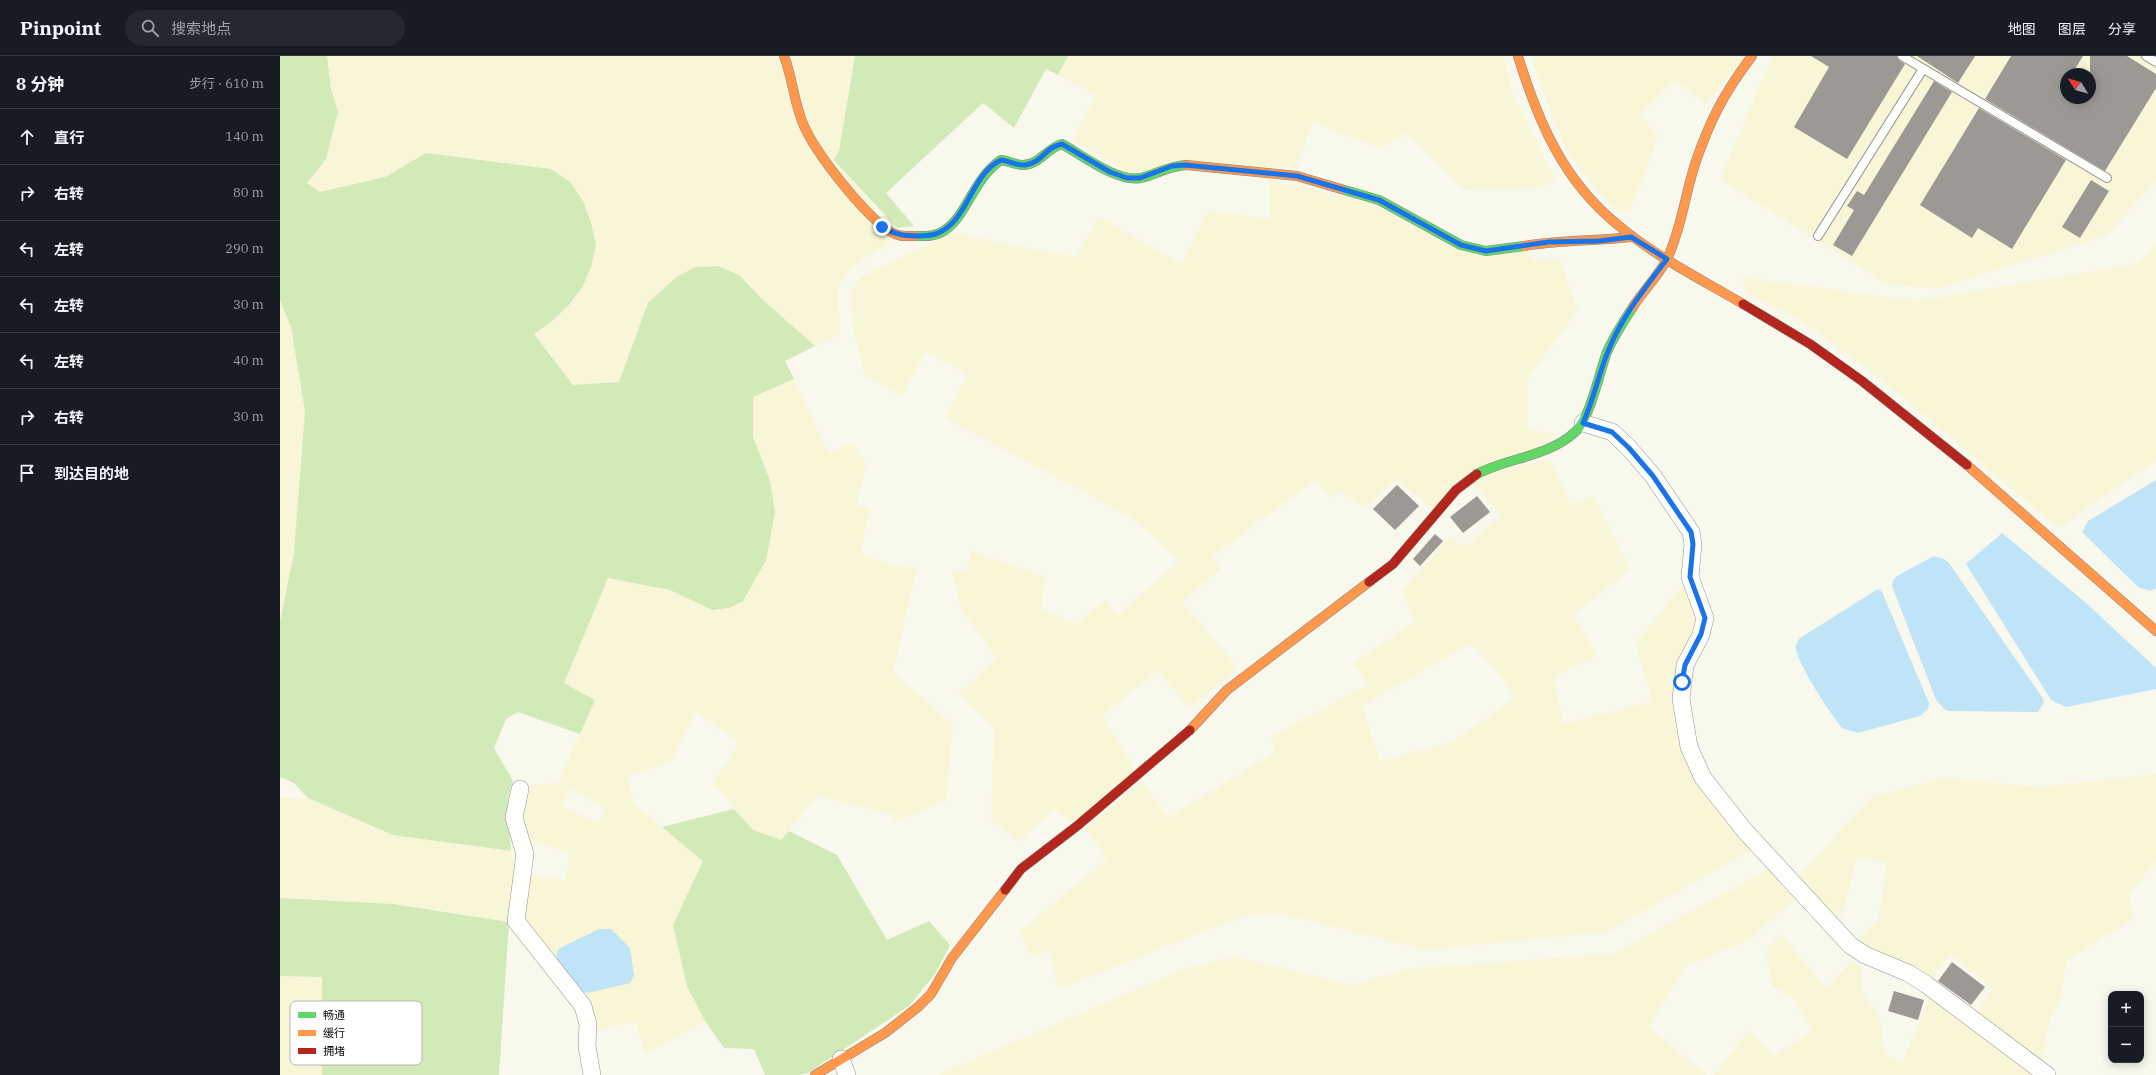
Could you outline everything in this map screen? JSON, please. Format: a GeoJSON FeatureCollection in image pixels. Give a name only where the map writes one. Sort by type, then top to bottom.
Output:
{"type":"FeatureCollection","features":[{"type":"Feature","properties":{"kind":"street"},"geometry":{"type":"LineString","coordinates":[[784,56],[804,125],[813,142],[882,227],[900,236],[940,233],[954,221],[975,187],[995,163],[1001,160],[1019,165],[1031,164],[1037,161],[1050,148],[1062,144],[1110,172],[1127,178],[1140,178],[1172,166],[1185,165],[1297,176],[1379,200],[1461,245],[1486,251],[1549,242],[1599,241],[1631,237]]}},
{"type":"Feature","properties":{"kind":"street"},"geometry":{"type":"LineString","coordinates":[[1518,56],[1537,113],[1564,165],[1600,210],[1631,237],[1810,344],[1862,381],[1975,471],[2156,631]]}},
{"type":"Feature","properties":{"kind":"street"},"geometry":{"type":"LineString","coordinates":[[815,1075],[844,1067],[918,1008],[931,994],[952,958],[1021,869],[1077,826],[1184,736],[1227,690],[1393,564],[1456,490],[1470,478],[1481,472],[1554,446],[1575,433],[1583,423],[1607,353],[1618,330],[1645,288],[1667,259],[1682,221],[1695,164],[1712,116],[1731,84],[1752,56]]}},
{"type":"Feature","properties":{"kind":"street"},"geometry":{"type":"LineString","coordinates":[[1583,423],[1612,432],[1629,448],[1653,476],[1691,532],[1693,544],[1690,577],[1705,618],[1701,634],[1685,665],[1681,699],[1689,747],[1703,778],[1745,831],[1850,945],[1865,955],[1908,973],[1927,985],[2042,1073]]}},
{"type":"Feature","properties":{"kind":"street"},"geometry":{"type":"LineString","coordinates":[[520,789],[514,818],[525,854],[516,920],[583,1006],[588,1024],[587,1046],[592,1075]]}},
{"type":"Feature","properties":{"kind":"lane"},"geometry":{"type":"LineString","coordinates":[[1902,56],[2107,178]]}},
{"type":"Feature","properties":{"kind":"lane"},"geometry":{"type":"LineString","coordinates":[[2146,56],[2156,62]]}},
{"type":"Feature","properties":{"kind":"lane"},"geometry":{"type":"LineString","coordinates":[[1818,236],[1923,69]]}},
{"type":"Feature","properties":{"kind":"shaded area"},"geometry":{"type":"Polygon","coordinates":[[[327,56],[855,56],[839,151],[893,240],[851,268],[838,287],[840,335],[815,346],[762,299],[739,275],[648,303],[619,382],[573,385],[534,334],[551,322],[568,306],[582,288],[591,267],[583,201],[570,182],[551,169],[426,153],[385,177],[320,192],[307,183],[326,159],[338,112],[331,89],[327,56]]]}},
{"type":"Feature","properties":{"kind":"shaded area"},"geometry":{"type":"Polygon","coordinates":[[[1068,56],[1504,56],[1513,95],[1555,179],[1541,188],[1465,190],[1407,133],[1379,148],[1313,122],[1296,167],[1128,172],[1072,140],[1096,95],[1058,75],[1068,56]]]}},
{"type":"Feature","properties":{"kind":"shaded area"},"geometry":{"type":"Polygon","coordinates":[[[1532,56],[1746,56],[1706,104],[1675,80],[1640,115],[1658,137],[1629,213],[1615,210],[1581,171],[1564,145],[1535,70],[1532,56]]]}},
{"type":"Feature","properties":{"kind":"shaded area"},"geometry":{"type":"Polygon","coordinates":[[[1773,56],[2156,56],[2156,181],[2107,235],[1938,289],[1886,284],[1720,179],[1773,56]]]}},
{"type":"Feature","properties":{"kind":"shaded area"},"geometry":{"type":"Polygon","coordinates":[[[1270,180],[1368,202],[1449,244],[1527,251],[1532,260],[1560,259],[1578,310],[1528,377],[1528,430],[1560,434],[1433,509],[1396,479],[1365,507],[1339,491],[1330,497],[1315,480],[1211,557],[1221,569],[1182,601],[1238,668],[1189,708],[1158,671],[1102,715],[1135,770],[1075,823],[1054,809],[1018,842],[991,820],[994,727],[958,693],[997,658],[961,609],[952,571],[967,572],[971,551],[1045,577],[1041,609],[1077,624],[1105,600],[1118,615],[1179,561],[1133,518],[945,418],[968,374],[925,352],[902,396],[865,376],[853,328],[851,292],[861,277],[951,233],[1075,257],[1100,217],[1181,264],[1208,211],[1269,219],[1270,180]]]}},
{"type":"Feature","properties":{"kind":"shaded area"},"geometry":{"type":"Polygon","coordinates":[[[2156,243],[2156,460],[2059,528],[1877,376],[1800,320],[1746,293],[1742,277],[1918,301],[2139,263],[2156,243]]]}},
{"type":"Feature","properties":{"kind":"shaded area"},"geometry":{"type":"Polygon","coordinates":[[[280,300],[291,327],[305,411],[294,553],[280,621],[280,300]]]}},
{"type":"Feature","properties":{"kind":"shaded area"},"geometry":{"type":"Polygon","coordinates":[[[794,379],[829,454],[852,442],[866,464],[856,506],[870,509],[860,554],[900,567],[917,568],[893,672],[953,725],[946,800],[895,822],[892,814],[817,796],[781,840],[753,830],[713,783],[740,743],[696,712],[670,763],[628,775],[634,804],[703,861],[673,925],[687,986],[705,1021],[645,1054],[636,1022],[594,1030],[521,918],[527,875],[565,880],[570,852],[529,841],[524,811],[529,785],[558,783],[595,700],[564,683],[608,578],[670,590],[712,610],[757,452],[753,437],[753,397],[794,379]],[[570,789],[562,806],[597,823],[606,808],[570,789]]]}},
{"type":"Feature","properties":{"kind":"shaded area"},"geometry":{"type":"Polygon","coordinates":[[[1550,459],[1571,505],[1594,496],[1630,569],[1573,615],[1597,656],[1554,676],[1563,724],[1653,701],[1635,645],[1683,585],[1701,616],[1676,673],[1679,742],[1699,788],[1751,850],[1607,932],[1425,950],[1277,913],[1241,917],[1059,989],[1049,949],[1032,957],[1019,932],[1107,859],[1090,834],[1084,830],[1142,781],[1168,818],[1275,752],[1271,737],[1368,684],[1354,663],[1414,621],[1403,590],[1450,536],[1464,547],[1501,516],[1475,485],[1504,469],[1550,459]],[[1471,643],[1362,706],[1380,761],[1453,742],[1514,698],[1502,677],[1471,643]]]}},
{"type":"Feature","properties":{"kind":"shaded area"},"geometry":{"type":"Polygon","coordinates":[[[2156,774],[2156,861],[2129,894],[2133,919],[2067,960],[2060,1001],[2050,1019],[2041,1063],[1976,1015],[1992,989],[1950,954],[1930,981],[1860,943],[1862,934],[1878,922],[1887,862],[1857,857],[1842,916],[1831,918],[1799,876],[1872,797],[1942,778],[2040,787],[2156,774]]]}},
{"type":"Feature","properties":{"kind":"shaded area"},"geometry":{"type":"Polygon","coordinates":[[[280,798],[308,798],[393,835],[511,851],[517,866],[509,922],[393,904],[280,898],[280,798]]]}},
{"type":"Feature","properties":{"kind":"shaded area"},"geometry":{"type":"Polygon","coordinates":[[[1771,868],[1798,897],[1749,939],[1685,967],[1649,1027],[1707,1075],[938,1075],[1184,969],[1235,957],[1353,985],[1407,969],[1612,954],[1771,868]]]}},
{"type":"Feature","properties":{"kind":"shaded area"},"geometry":{"type":"Polygon","coordinates":[[[1781,934],[1826,988],[1853,960],[1861,967],[1861,991],[1880,1016],[1885,1055],[1902,1062],[1931,995],[1995,1047],[2032,1071],[2031,1075],[1714,1075],[1750,1029],[1773,1056],[1813,1031],[1791,996],[1772,986],[1766,950],[1781,934]]]}},
{"type":"Feature","properties":{"kind":"shaded area"},"geometry":{"type":"Polygon","coordinates":[[[280,976],[322,977],[322,1001],[290,1001],[290,1065],[322,1065],[322,1075],[280,1075],[280,976]]]}},
{"type":"Feature","properties":{"kind":"green space"},"geometry":{"type":"Polygon","coordinates":[[[280,56],[327,56],[331,89],[338,112],[326,159],[307,183],[320,192],[385,177],[426,153],[551,169],[570,182],[583,201],[591,223],[596,245],[591,267],[582,288],[568,306],[551,322],[534,334],[573,385],[619,382],[648,303],[675,278],[695,267],[718,266],[739,275],[762,299],[815,346],[785,361],[794,379],[753,397],[753,437],[770,481],[775,512],[766,560],[743,601],[729,608],[712,610],[670,590],[608,578],[564,683],[595,700],[580,734],[518,712],[506,719],[494,748],[513,781],[508,798],[511,851],[393,835],[308,798],[294,783],[280,777],[280,621],[294,553],[305,411],[291,327],[280,300],[280,56]]]}},
{"type":"Feature","properties":{"kind":"green space"},"geometry":{"type":"Polygon","coordinates":[[[855,56],[1068,56],[1058,75],[1046,69],[1014,128],[983,103],[886,193],[914,226],[897,228],[834,160],[839,151],[855,56]]]}},
{"type":"Feature","properties":{"kind":"green space"},"geometry":{"type":"Polygon","coordinates":[[[734,809],[753,830],[781,840],[789,831],[837,855],[887,940],[929,921],[950,945],[935,974],[909,1006],[808,1073],[799,1075],[765,1075],[754,1049],[724,1048],[705,1021],[687,986],[673,925],[703,861],[662,827],[734,809]]]}},
{"type":"Feature","properties":{"kind":"green space"},"geometry":{"type":"Polygon","coordinates":[[[280,898],[393,904],[509,922],[499,1075],[322,1075],[322,1065],[422,1065],[422,1001],[322,1001],[322,977],[280,976],[280,898]]]}},
{"type":"Feature","properties":{"kind":"water"},"geometry":{"type":"Polygon","coordinates":[[[2156,480],[2156,588],[2150,591],[2138,587],[2082,532],[2088,521],[2156,480]]]}},
{"type":"Feature","properties":{"kind":"water"},"geometry":{"type":"Polygon","coordinates":[[[2002,533],[2085,602],[2156,668],[2156,689],[2066,707],[2051,700],[1966,564],[2002,533]]]}},
{"type":"Feature","properties":{"kind":"water"},"geometry":{"type":"Polygon","coordinates":[[[1934,556],[1944,559],[1949,563],[2042,697],[2044,702],[2038,712],[1949,711],[1944,709],[1936,700],[1892,586],[1893,580],[1897,576],[1934,556]]]}},
{"type":"Feature","properties":{"kind":"water"},"geometry":{"type":"Polygon","coordinates":[[[1878,589],[1882,592],[1929,703],[1928,709],[1920,716],[1858,733],[1842,728],[1836,721],[1803,668],[1796,647],[1800,638],[1878,589]]]}},
{"type":"Feature","properties":{"kind":"water"},"geometry":{"type":"Polygon","coordinates":[[[599,929],[611,929],[630,948],[634,975],[630,983],[588,993],[582,992],[558,961],[556,955],[559,949],[599,929]]]}},
{"type":"Feature","properties":{"kind":"building"},"geometry":{"type":"Polygon","coordinates":[[[1811,56],[1897,56],[1899,60],[1905,64],[1847,159],[1794,127],[1829,67],[1811,56]]]}},
{"type":"Feature","properties":{"kind":"building"},"geometry":{"type":"Polygon","coordinates":[[[1917,56],[1975,56],[1958,83],[1917,56]]]}},
{"type":"Feature","properties":{"kind":"building"},"geometry":{"type":"Polygon","coordinates":[[[2011,56],[2083,56],[2076,68],[2060,68],[2060,104],[2096,104],[2096,68],[2090,68],[2090,56],[2127,56],[2156,74],[2156,88],[2105,171],[1985,99],[2011,56]]]}},
{"type":"Feature","properties":{"kind":"building"},"geometry":{"type":"Polygon","coordinates":[[[1934,81],[1952,92],[1852,256],[1833,245],[1854,210],[1847,206],[1857,191],[1864,195],[1934,81]]]}},
{"type":"Feature","properties":{"kind":"building"},"geometry":{"type":"Polygon","coordinates":[[[1979,108],[2066,160],[2012,249],[1978,228],[1972,238],[1920,205],[1979,108]]]}},
{"type":"Feature","properties":{"kind":"building"},"geometry":{"type":"Polygon","coordinates":[[[2091,180],[2109,191],[2080,238],[2062,227],[2091,180]]]}},
{"type":"Feature","properties":{"kind":"building"},"geometry":{"type":"Polygon","coordinates":[[[1397,485],[1419,506],[1395,530],[1373,509],[1397,485]]]}},
{"type":"Feature","properties":{"kind":"building"},"geometry":{"type":"Polygon","coordinates":[[[1477,496],[1490,512],[1463,533],[1450,517],[1477,496]]]}},
{"type":"Feature","properties":{"kind":"building"},"geometry":{"type":"Polygon","coordinates":[[[1435,534],[1443,541],[1420,566],[1413,559],[1435,534]]]}},
{"type":"Feature","properties":{"kind":"building"},"geometry":{"type":"Polygon","coordinates":[[[1952,962],[1985,987],[1971,1005],[1938,981],[1952,962]]]}},
{"type":"Feature","properties":{"kind":"building"},"geometry":{"type":"Polygon","coordinates":[[[1894,991],[1924,1000],[1918,1020],[1888,1011],[1894,991]]]}},
{"type":"Feature","properties":{"kind":"traffic: fast"},"geometry":{"type":"LineString","coordinates":[[915,236],[934,235],[949,227],[963,210],[983,178],[991,168],[1001,160],[1020,165],[1029,164],[1062,144],[1100,167],[1122,176],[1132,178],[1141,178],[1174,167],[1186,165]]}},
{"type":"Feature","properties":{"kind":"traffic: fast"},"geometry":{"type":"LineString","coordinates":[[1341,189],[1379,200],[1461,245],[1486,251],[1524,246]]}},
{"type":"Feature","properties":{"kind":"traffic: fast"},"geometry":{"type":"LineString","coordinates":[[1477,474],[1501,464],[1552,447],[1563,441],[1580,427],[1594,396],[1607,352],[1633,307]]}},
{"type":"Feature","properties":{"kind":"traffic: slow"},"geometry":{"type":"LineString","coordinates":[[784,56],[801,118],[819,153],[855,199],[880,224],[897,235],[915,236]]}},
{"type":"Feature","properties":{"kind":"traffic: slow"},"geometry":{"type":"LineString","coordinates":[[1518,56],[1534,104],[1555,148],[1567,169],[1599,208],[1633,237],[1679,267],[1743,304]]}},
{"type":"Feature","properties":{"kind":"traffic: slow"},"geometry":{"type":"LineString","coordinates":[[1633,307],[1668,257],[1677,234],[1695,164],[1706,134],[1733,82],[1752,56]]}},
{"type":"Feature","properties":{"kind":"traffic: slow"},"geometry":{"type":"LineString","coordinates":[[1186,165],[1297,176],[1341,189]]}},
{"type":"Feature","properties":{"kind":"traffic: slow"},"geometry":{"type":"LineString","coordinates":[[1524,246],[1631,237]]}},
{"type":"Feature","properties":{"kind":"traffic: slow"},"geometry":{"type":"LineString","coordinates":[[1967,465],[2156,631]]}},
{"type":"Feature","properties":{"kind":"traffic: slow"},"geometry":{"type":"LineString","coordinates":[[1190,730],[1227,690],[1369,582]]}},
{"type":"Feature","properties":{"kind":"traffic: slow"},"geometry":{"type":"LineString","coordinates":[[815,1075],[885,1033],[918,1007],[931,994],[952,958],[1005,890]]}},
{"type":"Feature","properties":{"kind":"traffic: jam"},"geometry":{"type":"LineString","coordinates":[[1743,304],[1810,344],[1862,381],[1967,465]]}},
{"type":"Feature","properties":{"kind":"traffic: jam"},"geometry":{"type":"LineString","coordinates":[[1369,582],[1393,564],[1456,490],[1477,474]]}},
{"type":"Feature","properties":{"kind":"traffic: jam"},"geometry":{"type":"LineString","coordinates":[[1005,890],[1021,869],[1077,826],[1190,730]]}},
{"type":"Feature","properties":{"kind":"route"},"geometry":{"type":"LineString","coordinates":[[882,227],[893,234],[900,236],[934,235],[940,233],[954,221],[975,187],[990,167],[995,163],[1001,160],[1019,165],[1031,164],[1037,161],[1050,148],[1062,144],[1068,146],[1088,160],[1110,172],[1127,178],[1140,178],[1172,166],[1185,165],[1285,173],[1297,176],[1379,200],[1461,245],[1486,251],[1549,242],[1599,241],[1631,237],[1667,259],[1645,288],[1618,330],[1607,353],[1583,423],[1612,432],[1629,448],[1653,476],[1691,532],[1693,544],[1690,577],[1705,618],[1701,634],[1685,665],[1682,682]]}}]}
